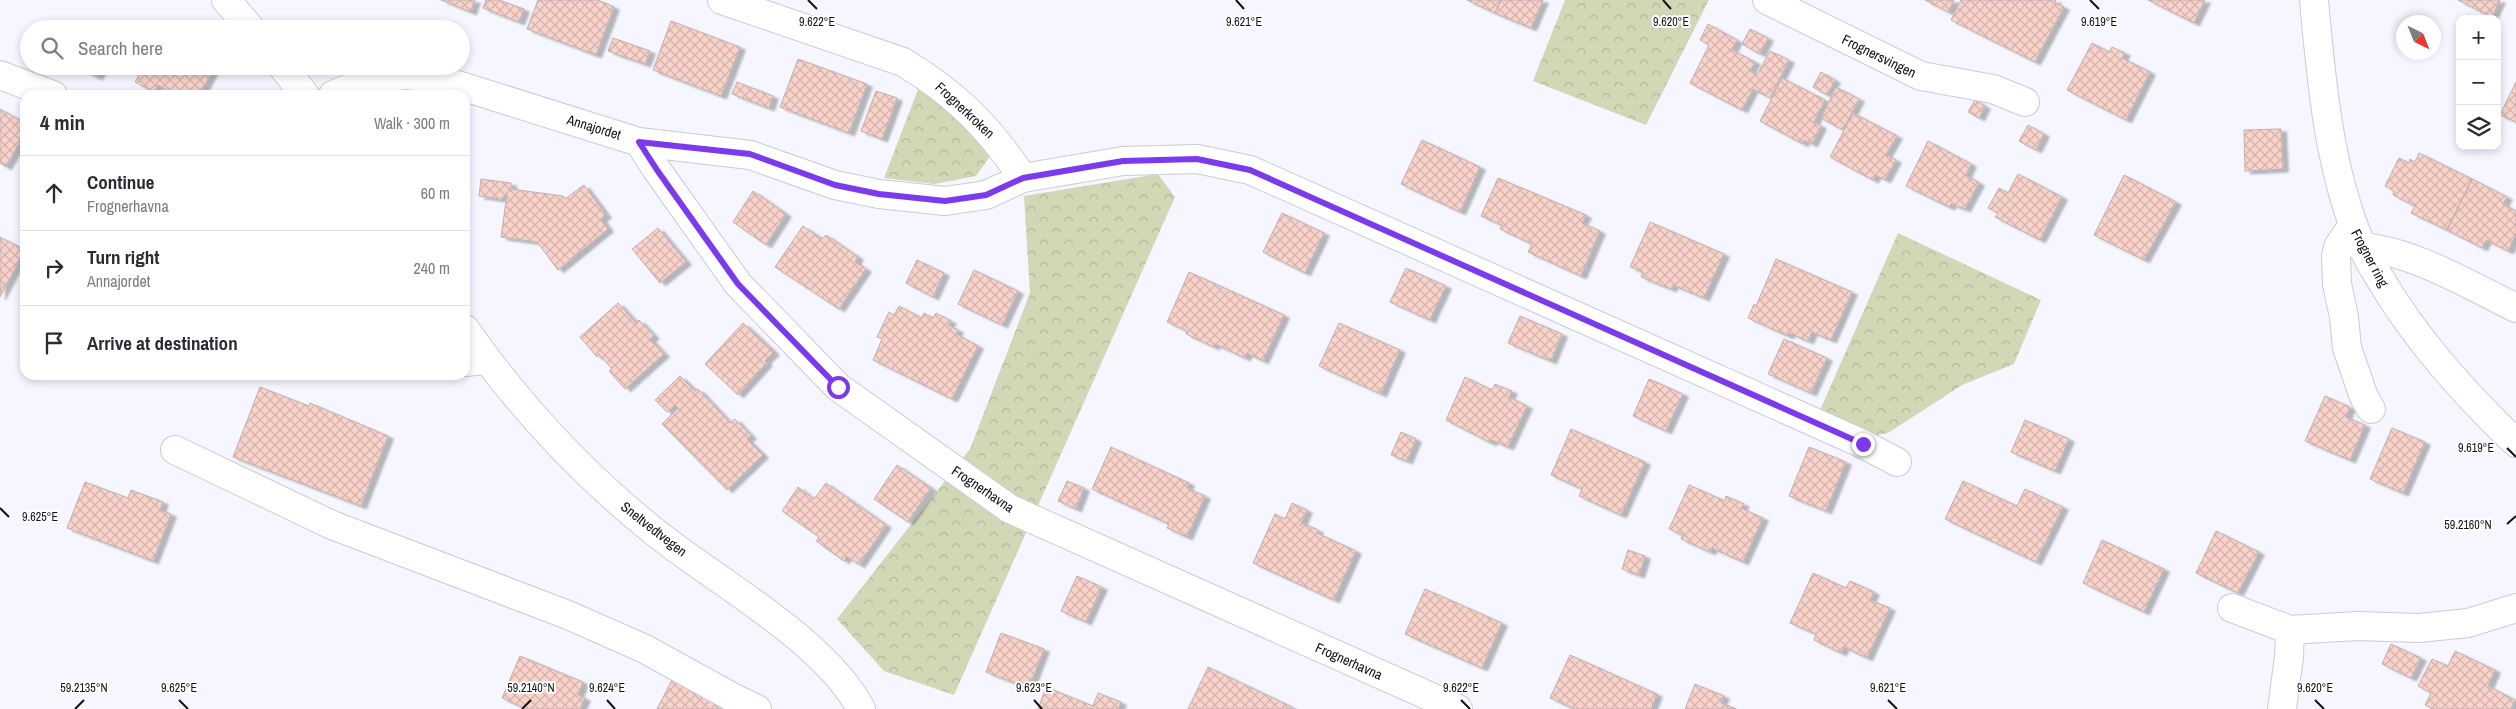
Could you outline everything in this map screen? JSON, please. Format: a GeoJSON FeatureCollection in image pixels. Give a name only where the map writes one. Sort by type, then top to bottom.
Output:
{"type":"FeatureCollection","features":[{"type":"Feature","properties":{"kind":"street"},"geometry":{"type":"LineString","coordinates":[[226,0],[243,20]]}},
{"type":"Feature","properties":{"kind":"street","name":"Frognerkroken"},"geometry":{"type":"LineString","coordinates":[[722,0],[903,62],[930,78],[963,104],[999,142],[1023,178]]}},
{"type":"Feature","properties":{"kind":"street","name":"Frognersvingen"},"geometry":{"type":"LineString","coordinates":[[1767,0],[1921,76],[1993,89],[2025,102]]}},
{"type":"Feature","properties":{"kind":"street","name":"Frogner ring"},"geometry":{"type":"LineString","coordinates":[[2314,0],[2322,92],[2338,172],[2357,236],[2417,334],[2472,401],[2516,443]]}},
{"type":"Feature","properties":{"kind":"street"},"geometry":{"type":"LineString","coordinates":[[0,75],[40,90]]}},
{"type":"Feature","properties":{"kind":"street"},"geometry":{"type":"LineString","coordinates":[[289,75],[301,90]]}},
{"type":"Feature","properties":{"kind":"street","name":"Annajordet"},"geometry":{"type":"LineString","coordinates":[[345,90],[366,81],[407,75],[445,81],[639,142],[750,154],[835,185],[879,194],[945,201],[986,195],[1023,178],[1123,161],[1197,159],[1250,170],[1863,444],[1897,462]]}},
{"type":"Feature","properties":{"kind":"street","name":"Frognerhavna"},"geometry":{"type":"LineString","coordinates":[[639,142],[738,284],[838,387],[1010,509],[1458,709]]}},
{"type":"Feature","properties":{"kind":"street"},"geometry":{"type":"LineString","coordinates":[[2371,409],[2364,397],[2347,348],[2344,317],[2337,284],[2336,256],[2338,247],[2357,236],[2380,248],[2438,270],[2516,308]]}},
{"type":"Feature","properties":{"kind":"street","name":"Sneltvedtvegen"},"geometry":{"type":"LineString","coordinates":[[470,344],[476,361],[585,471],[656,533],[774,620],[819,656],[854,696],[861,709]]}},
{"type":"Feature","properties":{"kind":"street"},"geometry":{"type":"LineString","coordinates":[[175,450],[332,525],[568,614],[645,649],[757,709]]}},
{"type":"Feature","properties":{"kind":"street"},"geometry":{"type":"LineString","coordinates":[[2232,608],[2290,630],[2357,626],[2420,628],[2468,623],[2516,608]]}},
{"type":"Feature","properties":{"kind":"street"},"geometry":{"type":"LineString","coordinates":[[2282,709],[2290,657],[2290,630]]}},
{"type":"Feature","properties":{"kind":"green space"},"geometry":{"type":"Polygon","coordinates":[[[1565,0],[1709,0],[1646,125],[1533,81],[1565,0]]]}},
{"type":"Feature","properties":{"kind":"green space"},"geometry":{"type":"Polygon","coordinates":[[[919,87],[954,111],[990,156],[976,176],[935,184],[884,178],[919,87]]]}},
{"type":"Feature","properties":{"kind":"green space"},"geometry":{"type":"Polygon","coordinates":[[[1158,174],[1175,197],[954,695],[884,671],[837,619],[970,449],[1030,293],[1024,196],[1158,174]]]}},
{"type":"Feature","properties":{"kind":"green space"},"geometry":{"type":"Polygon","coordinates":[[[1898,233],[2041,300],[2014,364],[1962,385],[1888,433],[1872,436],[1817,417],[1898,233]]]}},
{"type":"Feature","properties":{"kind":"building"},"geometry":{"type":"Polygon","coordinates":[[[441,0],[475,0],[471,12],[441,0]]]}},
{"type":"Feature","properties":{"kind":"building"},"geometry":{"type":"Polygon","coordinates":[[[486,0],[499,0],[524,9],[519,22],[483,8],[486,0]]]}},
{"type":"Feature","properties":{"kind":"building"},"geometry":{"type":"Polygon","coordinates":[[[538,0],[598,0],[614,7],[596,55],[527,29],[538,0]]]}},
{"type":"Feature","properties":{"kind":"building"},"geometry":{"type":"Polygon","coordinates":[[[1467,0],[1501,0],[1495,13],[1467,0]]]}},
{"type":"Feature","properties":{"kind":"building"},"geometry":{"type":"Polygon","coordinates":[[[1501,0],[1543,0],[1531,28],[1495,13],[1501,0]]]}},
{"type":"Feature","properties":{"kind":"building"},"geometry":{"type":"Polygon","coordinates":[[[1925,0],[1954,0],[1948,12],[1925,0]]]}},
{"type":"Feature","properties":{"kind":"building"},"geometry":{"type":"Polygon","coordinates":[[[1961,0],[2056,0],[2055,3],[2064,7],[2035,62],[1951,20],[1961,0]]]}},
{"type":"Feature","properties":{"kind":"building"},"geometry":{"type":"Polygon","coordinates":[[[2148,0],[2205,0],[2194,23],[2148,0]]]}},
{"type":"Feature","properties":{"kind":"building"},"geometry":{"type":"Polygon","coordinates":[[[2458,0],[2500,0],[2493,15],[2488,15],[2458,0]]]}},
{"type":"Feature","properties":{"kind":"building"},"geometry":{"type":"Polygon","coordinates":[[[671,21],[740,47],[721,96],[653,70],[671,21]]]}},
{"type":"Feature","properties":{"kind":"building"},"geometry":{"type":"Polygon","coordinates":[[[1708,24],[1737,40],[1732,50],[1755,62],[1750,71],[1757,75],[1770,51],[1789,60],[1770,98],[1753,89],[1742,110],[1690,83],[1709,45],[1700,40],[1708,24]]]}},
{"type":"Feature","properties":{"kind":"building"},"geometry":{"type":"Polygon","coordinates":[[[1750,29],[1768,38],[1760,54],[1742,44],[1750,29]]]}},
{"type":"Feature","properties":{"kind":"building"},"geometry":{"type":"Polygon","coordinates":[[[613,38],[650,51],[645,64],[608,51],[613,38]]]}},
{"type":"Feature","properties":{"kind":"building"},"geometry":{"type":"Polygon","coordinates":[[[2092,43],[2109,52],[2112,47],[2125,53],[2122,58],[2150,72],[2126,120],[2067,90],[2092,43]]]}},
{"type":"Feature","properties":{"kind":"building"},"geometry":{"type":"Polygon","coordinates":[[[798,59],[867,84],[849,133],[780,107],[798,59]]]}},
{"type":"Feature","properties":{"kind":"building"},"geometry":{"type":"Polygon","coordinates":[[[1821,72],[1835,80],[1827,95],[1813,87],[1821,72]]]}},
{"type":"Feature","properties":{"kind":"building"},"geometry":{"type":"Polygon","coordinates":[[[139,75],[210,75],[203,90],[167,90],[158,85],[155,90],[150,90],[135,82],[139,75]]]}},
{"type":"Feature","properties":{"kind":"building"},"geometry":{"type":"Polygon","coordinates":[[[1782,78],[1825,100],[1814,122],[1821,126],[1812,144],[1804,140],[1803,144],[1760,121],[1782,78]]]}},
{"type":"Feature","properties":{"kind":"building"},"geometry":{"type":"Polygon","coordinates":[[[737,82],[773,96],[769,108],[732,94],[737,82]]]}},
{"type":"Feature","properties":{"kind":"building"},"geometry":{"type":"Polygon","coordinates":[[[2516,82],[2516,122],[2501,115],[2516,82]]]}},
{"type":"Feature","properties":{"kind":"building"},"geometry":{"type":"Polygon","coordinates":[[[1836,87],[1859,99],[1843,130],[1821,118],[1836,87]]]}},
{"type":"Feature","properties":{"kind":"building"},"geometry":{"type":"Polygon","coordinates":[[[876,91],[897,98],[882,139],[861,131],[876,91]]]}},
{"type":"Feature","properties":{"kind":"building"},"geometry":{"type":"Polygon","coordinates":[[[1975,100],[1985,106],[1979,118],[1968,112],[1975,100]]]}},
{"type":"Feature","properties":{"kind":"building"},"geometry":{"type":"Polygon","coordinates":[[[0,109],[20,120],[20,142],[6,167],[0,163],[0,109]]]}},
{"type":"Feature","properties":{"kind":"building"},"geometry":{"type":"Polygon","coordinates":[[[1853,113],[1897,136],[1886,155],[1896,160],[1885,180],[1876,175],[1873,180],[1830,157],[1853,113]]]}},
{"type":"Feature","properties":{"kind":"building"},"geometry":{"type":"Polygon","coordinates":[[[2028,125],[2044,134],[2036,150],[2019,141],[2028,125]]]}},
{"type":"Feature","properties":{"kind":"building"},"geometry":{"type":"Polygon","coordinates":[[[2281,129],[2283,169],[2245,171],[2244,130],[2281,129]]]}},
{"type":"Feature","properties":{"kind":"building"},"geometry":{"type":"Polygon","coordinates":[[[1422,140],[1480,167],[1460,212],[1401,184],[1422,140]]]}},
{"type":"Feature","properties":{"kind":"building"},"geometry":{"type":"Polygon","coordinates":[[[1928,141],[1971,164],[1966,175],[1979,183],[1965,209],[1951,204],[1949,207],[1906,186],[1928,141]]]}},
{"type":"Feature","properties":{"kind":"building"},"geometry":{"type":"Polygon","coordinates":[[[2419,153],[2472,179],[2447,230],[2411,213],[2415,206],[2393,195],[2394,191],[2385,186],[2399,158],[2409,163],[2410,159],[2415,162],[2419,153]]]}},
{"type":"Feature","properties":{"kind":"building"},"geometry":{"type":"Polygon","coordinates":[[[2018,174],[2062,197],[2040,240],[1995,217],[1998,213],[1988,208],[1999,188],[2008,193],[2018,174]]]}},
{"type":"Feature","properties":{"kind":"building"},"geometry":{"type":"Polygon","coordinates":[[[2124,175],[2176,202],[2144,260],[2094,235],[2124,175]]]}},
{"type":"Feature","properties":{"kind":"building"},"geometry":{"type":"Polygon","coordinates":[[[1498,178],[1586,215],[1582,223],[1600,231],[1581,276],[1528,252],[1532,244],[1500,229],[1502,225],[1481,216],[1498,178]]]}},
{"type":"Feature","properties":{"kind":"building"},"geometry":{"type":"Polygon","coordinates":[[[481,179],[511,183],[511,189],[563,196],[565,199],[584,185],[606,215],[601,219],[608,229],[558,270],[537,242],[501,237],[507,194],[501,199],[479,196],[481,179]]]}},
{"type":"Feature","properties":{"kind":"building"},"geometry":{"type":"Polygon","coordinates":[[[2472,179],[2507,197],[2503,204],[2516,211],[2516,234],[2508,251],[2486,240],[2482,248],[2447,230],[2472,179]]]}},
{"type":"Feature","properties":{"kind":"building"},"geometry":{"type":"Polygon","coordinates":[[[753,191],[786,214],[766,245],[733,222],[753,191]]]}},
{"type":"Feature","properties":{"kind":"building"},"geometry":{"type":"Polygon","coordinates":[[[1282,213],[1324,233],[1305,273],[1263,252],[1282,213]]]}},
{"type":"Feature","properties":{"kind":"building"},"geometry":{"type":"Polygon","coordinates":[[[1650,222],[1724,254],[1704,298],[1673,285],[1671,289],[1641,277],[1643,272],[1630,267],[1650,222]]]}},
{"type":"Feature","properties":{"kind":"building"},"geometry":{"type":"Polygon","coordinates":[[[803,226],[822,239],[826,235],[858,257],[855,262],[866,269],[839,309],[775,267],[803,226]]]}},
{"type":"Feature","properties":{"kind":"building"},"geometry":{"type":"Polygon","coordinates":[[[658,228],[686,262],[660,283],[632,249],[658,228]]]}},
{"type":"Feature","properties":{"kind":"building"},"geometry":{"type":"Polygon","coordinates":[[[0,237],[20,247],[20,259],[0,297],[0,237]]]}},
{"type":"Feature","properties":{"kind":"building"},"geometry":{"type":"Polygon","coordinates":[[[1776,259],[1852,292],[1831,340],[1812,332],[1808,341],[1789,333],[1788,336],[1748,318],[1754,304],[1756,306],[1776,259]]]}},
{"type":"Feature","properties":{"kind":"building"},"geometry":{"type":"Polygon","coordinates":[[[917,260],[944,273],[933,297],[906,283],[917,260]]]}},
{"type":"Feature","properties":{"kind":"building"},"geometry":{"type":"Polygon","coordinates":[[[1406,268],[1446,286],[1430,320],[1390,302],[1406,268]]]}},
{"type":"Feature","properties":{"kind":"building"},"geometry":{"type":"Polygon","coordinates":[[[974,270],[1018,291],[1002,325],[958,304],[974,270]]]}},
{"type":"Feature","properties":{"kind":"building"},"geometry":{"type":"Polygon","coordinates":[[[1189,272],[1284,315],[1263,361],[1247,353],[1245,358],[1215,344],[1214,347],[1186,334],[1187,331],[1167,322],[1189,272]]]}},
{"type":"Feature","properties":{"kind":"building"},"geometry":{"type":"Polygon","coordinates":[[[618,303],[636,323],[639,320],[654,336],[650,339],[664,354],[625,389],[609,371],[612,369],[599,354],[597,357],[580,337],[618,303]]]}},
{"type":"Feature","properties":{"kind":"building"},"geometry":{"type":"Polygon","coordinates":[[[899,306],[922,318],[924,313],[933,318],[936,313],[951,321],[948,325],[958,330],[956,334],[978,346],[952,399],[873,360],[882,339],[877,337],[889,312],[894,315],[899,306]]]}},
{"type":"Feature","properties":{"kind":"building"},"geometry":{"type":"Polygon","coordinates":[[[1520,316],[1562,334],[1551,361],[1508,343],[1520,316]]]}},
{"type":"Feature","properties":{"kind":"building"},"geometry":{"type":"Polygon","coordinates":[[[743,323],[774,352],[765,361],[767,363],[738,395],[705,364],[743,323]]]}},
{"type":"Feature","properties":{"kind":"building"},"geometry":{"type":"Polygon","coordinates":[[[1339,323],[1400,350],[1381,394],[1319,366],[1339,323]]]}},
{"type":"Feature","properties":{"kind":"building"},"geometry":{"type":"Polygon","coordinates":[[[1784,339],[1827,358],[1811,393],[1768,374],[1784,339]]]}},
{"type":"Feature","properties":{"kind":"building"},"geometry":{"type":"Polygon","coordinates":[[[680,376],[695,391],[698,389],[730,423],[735,419],[751,436],[747,439],[763,455],[727,490],[662,424],[678,408],[675,405],[667,412],[655,400],[680,376]]]}},
{"type":"Feature","properties":{"kind":"building"},"geometry":{"type":"Polygon","coordinates":[[[1465,377],[1492,390],[1495,384],[1512,391],[1509,397],[1527,406],[1508,447],[1492,440],[1491,443],[1446,420],[1465,377]]]}},
{"type":"Feature","properties":{"kind":"building"},"geometry":{"type":"Polygon","coordinates":[[[1649,379],[1683,394],[1666,431],[1633,416],[1649,379]]]}},
{"type":"Feature","properties":{"kind":"building"},"geometry":{"type":"Polygon","coordinates":[[[260,387],[309,406],[310,403],[388,436],[361,506],[233,457],[260,387]]]}},
{"type":"Feature","properties":{"kind":"building"},"geometry":{"type":"Polygon","coordinates":[[[2325,396],[2350,407],[2346,417],[2365,425],[2350,460],[2305,441],[2325,396]]]}},
{"type":"Feature","properties":{"kind":"building"},"geometry":{"type":"Polygon","coordinates":[[[2025,420],[2069,439],[2055,471],[2011,452],[2025,420]]]}},
{"type":"Feature","properties":{"kind":"building"},"geometry":{"type":"Polygon","coordinates":[[[2392,428],[2425,442],[2403,493],[2370,479],[2392,428]]]}},
{"type":"Feature","properties":{"kind":"building"},"geometry":{"type":"Polygon","coordinates":[[[1571,429],[1645,462],[1621,515],[1579,496],[1582,489],[1551,475],[1571,429]]]}},
{"type":"Feature","properties":{"kind":"building"},"geometry":{"type":"Polygon","coordinates":[[[1401,432],[1416,439],[1407,461],[1391,455],[1401,432]]]}},
{"type":"Feature","properties":{"kind":"building"},"geometry":{"type":"Polygon","coordinates":[[[1111,447],[1189,483],[1187,488],[1205,496],[1187,537],[1167,528],[1169,524],[1092,489],[1111,447]]]}},
{"type":"Feature","properties":{"kind":"building"},"geometry":{"type":"Polygon","coordinates":[[[1809,447],[1846,462],[1826,511],[1789,496],[1809,447]]]}},
{"type":"Feature","properties":{"kind":"building"},"geometry":{"type":"Polygon","coordinates":[[[897,465],[931,488],[908,522],[874,499],[897,465]]]}},
{"type":"Feature","properties":{"kind":"building"},"geometry":{"type":"Polygon","coordinates":[[[1067,481],[1084,488],[1076,509],[1058,501],[1067,481]]]}},
{"type":"Feature","properties":{"kind":"building"},"geometry":{"type":"Polygon","coordinates":[[[1963,481],[2017,506],[2025,489],[2063,507],[2036,562],[1945,519],[1963,481]]]}},
{"type":"Feature","properties":{"kind":"building"},"geometry":{"type":"Polygon","coordinates":[[[85,482],[128,498],[131,490],[163,502],[160,510],[171,514],[153,561],[67,528],[85,482]]]}},
{"type":"Feature","properties":{"kind":"building"},"geometry":{"type":"Polygon","coordinates":[[[826,483],[886,525],[859,565],[847,556],[844,561],[816,541],[819,537],[782,511],[798,487],[814,499],[826,483]]]}},
{"type":"Feature","properties":{"kind":"building"},"geometry":{"type":"Polygon","coordinates":[[[1689,485],[1725,501],[1726,496],[1744,504],[1741,508],[1763,518],[1743,562],[1712,548],[1710,552],[1681,539],[1683,535],[1669,529],[1689,485]]]}},
{"type":"Feature","properties":{"kind":"building"},"geometry":{"type":"Polygon","coordinates":[[[1292,503],[1307,510],[1300,526],[1302,523],[1318,530],[1317,533],[1356,551],[1334,600],[1253,563],[1275,514],[1285,519],[1292,503]]]}},
{"type":"Feature","properties":{"kind":"building"},"geometry":{"type":"Polygon","coordinates":[[[2216,531],[2259,552],[2238,593],[2196,573],[2216,531]]]}},
{"type":"Feature","properties":{"kind":"building"},"geometry":{"type":"Polygon","coordinates":[[[2102,540],[2164,569],[2144,612],[2083,583],[2102,540]]]}},
{"type":"Feature","properties":{"kind":"building"},"geometry":{"type":"Polygon","coordinates":[[[1628,550],[1645,556],[1639,575],[1622,569],[1628,550]]]}},
{"type":"Feature","properties":{"kind":"building"},"geometry":{"type":"Polygon","coordinates":[[[1813,573],[1846,588],[1850,581],[1874,592],[1870,600],[1890,608],[1867,658],[1844,647],[1841,653],[1814,640],[1816,634],[1790,623],[1813,573]]]}},
{"type":"Feature","properties":{"kind":"building"},"geometry":{"type":"Polygon","coordinates":[[[1077,576],[1102,587],[1086,622],[1061,611],[1077,576]]]}},
{"type":"Feature","properties":{"kind":"building"},"geometry":{"type":"Polygon","coordinates":[[[1425,589],[1502,623],[1482,668],[1405,634],[1425,589]]]}},
{"type":"Feature","properties":{"kind":"building"},"geometry":{"type":"Polygon","coordinates":[[[1001,633],[1044,649],[1029,688],[986,672],[1001,633]]]}},
{"type":"Feature","properties":{"kind":"building"},"geometry":{"type":"Polygon","coordinates":[[[2391,644],[2421,658],[2411,678],[2382,664],[2391,644]]]}},
{"type":"Feature","properties":{"kind":"building"},"geometry":{"type":"Polygon","coordinates":[[[2455,651],[2495,670],[2488,686],[2515,700],[2511,709],[2433,709],[2425,705],[2431,693],[2418,686],[2432,659],[2448,666],[2455,651]]]}},
{"type":"Feature","properties":{"kind":"building"},"geometry":{"type":"Polygon","coordinates":[[[1570,655],[1657,694],[1651,709],[1575,709],[1550,698],[1570,655]]]}},
{"type":"Feature","properties":{"kind":"building"},"geometry":{"type":"Polygon","coordinates":[[[520,656],[583,682],[578,695],[585,698],[580,709],[527,709],[502,698],[520,656]]]}},
{"type":"Feature","properties":{"kind":"building"},"geometry":{"type":"Polygon","coordinates":[[[1208,667],[1292,707],[1291,709],[1188,709],[1208,667]]]}},
{"type":"Feature","properties":{"kind":"building"},"geometry":{"type":"Polygon","coordinates":[[[673,678],[735,709],[657,709],[673,678]]]}},
{"type":"Feature","properties":{"kind":"building"},"geometry":{"type":"Polygon","coordinates":[[[1695,684],[1724,696],[1721,703],[1736,709],[1685,709],[1695,684]]]}},
{"type":"Feature","properties":{"kind":"building"},"geometry":{"type":"Polygon","coordinates":[[[1046,687],[1093,706],[1098,693],[1121,702],[1118,709],[1038,709],[1046,687]]]}},
{"type":"Feature","properties":{"kind":"route"},"geometry":{"type":"LineString","coordinates":[[838,387],[738,284],[639,142],[750,154],[835,185],[879,194],[945,201],[986,195],[1023,178],[1123,161],[1197,159],[1250,170],[1831,432],[1863,444]]}}]}
